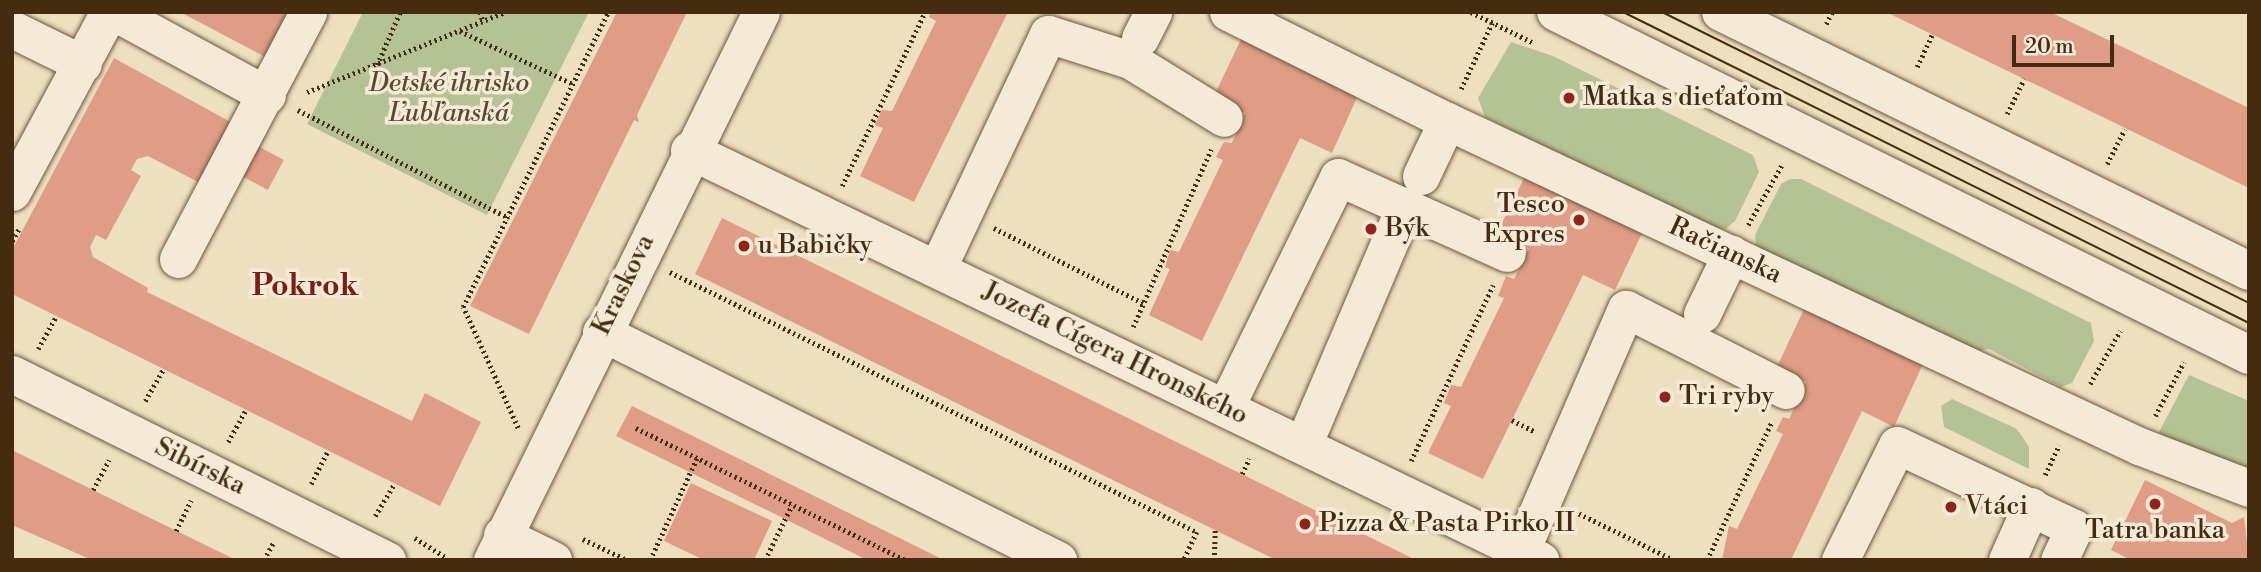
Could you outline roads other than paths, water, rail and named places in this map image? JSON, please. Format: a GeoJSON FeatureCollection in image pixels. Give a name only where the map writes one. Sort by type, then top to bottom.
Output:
{"type":"FeatureCollection","features":[{"type":"Feature","properties":{"kind":"main road"},"geometry":{"type":"LineString","coordinates":[[1556,12],[2249,355]]}},
{"type":"Feature","properties":{"kind":"main road"},"geometry":{"type":"LineString","coordinates":[[1721,12],[2249,271]]}},
{"type":"Feature","properties":{"kind":"street"},"geometry":{"type":"LineString","coordinates":[[19,205],[109,12]]}},
{"type":"Feature","properties":{"kind":"street"},"geometry":{"type":"LineString","coordinates":[[114,12],[285,99]]}},
{"type":"Feature","properties":{"kind":"street"},"geometry":{"type":"LineString","coordinates":[[178,259],[285,99],[308,12]]}},
{"type":"Feature","properties":{"kind":"street","name":"Kraskova"},"geometry":{"type":"LineString","coordinates":[[497,547],[689,150],[761,12]]}},
{"type":"Feature","properties":{"kind":"street","name":"Račianska"},"geometry":{"type":"LineString","coordinates":[[1228,12],[1447,121],[2139,446],[2238,482]]}},
{"type":"Feature","properties":{"kind":"street"},"geometry":{"type":"LineString","coordinates":[[12,29],[83,64]]}},
{"type":"Feature","properties":{"kind":"street"},"geometry":{"type":"LineString","coordinates":[[937,269],[1048,34],[1130,60],[1224,118]]}},
{"type":"Feature","properties":{"kind":"street"},"geometry":{"type":"LineString","coordinates":[[1303,445],[1413,191],[1447,121]]}},
{"type":"Feature","properties":{"kind":"street","name":"Jozefa Cígera Hronského"},"geometry":{"type":"LineString","coordinates":[[689,150],[1530,555]]}},
{"type":"Feature","properties":{"kind":"street"},"geometry":{"type":"LineString","coordinates":[[1225,408],[1338,177],[1413,191],[1507,253]]}},
{"type":"Feature","properties":{"kind":"street"},"geometry":{"type":"LineString","coordinates":[[1702,314],[1731,254]]}},
{"type":"Feature","properties":{"kind":"street"},"geometry":{"type":"LineString","coordinates":[[1530,555],[1544,497],[1626,309],[1786,390]]}},
{"type":"Feature","properties":{"kind":"street"},"geometry":{"type":"LineString","coordinates":[[601,332],[1058,560]]}},
{"type":"Feature","properties":{"kind":"street","name":"Sibírska"},"geometry":{"type":"LineString","coordinates":[[25,362],[387,560]]}},
{"type":"Feature","properties":{"kind":"street"},"geometry":{"type":"LineString","coordinates":[[1840,560],[1897,445],[2074,528],[2059,560]]}},
{"type":"Feature","properties":{"kind":"street"},"geometry":{"type":"LineString","coordinates":[[2007,560],[2031,506]]}},
{"type":"Feature","properties":{"kind":"street"},"geometry":{"type":"LineString","coordinates":[[497,547],[566,548]]}},
{"type":"Feature","properties":{"kind":"tram line"},"geometry":{"type":"LineString","coordinates":[[1623,12],[2249,323]]}},
{"type":"Feature","properties":{"kind":"tram line"},"geometry":{"type":"LineString","coordinates":[[1662,12],[2249,303]]}},
{"type":"Feature","properties":{"kind":"place","name":"Matka s dieťaťom"},"geometry":{"type":"Point","coordinates":[1569,98]}},
{"type":"Feature","properties":{"kind":"place","name":"Tesco Expres"},"geometry":{"type":"Point","coordinates":[1579,220]}},
{"type":"Feature","properties":{"kind":"place","name":"Býk"},"geometry":{"type":"Point","coordinates":[1371,229]}},
{"type":"Feature","properties":{"kind":"place","name":"u Babičky"},"geometry":{"type":"Point","coordinates":[744,246]}},
{"type":"Feature","properties":{"kind":"place","name":"Tri ryby"},"geometry":{"type":"Point","coordinates":[1665,397]}},
{"type":"Feature","properties":{"kind":"place","name":"Tatra banka"},"geometry":{"type":"Point","coordinates":[2155,504]}},
{"type":"Feature","properties":{"kind":"place","name":"Vtáci"},"geometry":{"type":"Point","coordinates":[1951,507]}},
{"type":"Feature","properties":{"kind":"place","name":"Pizza & Pasta Pirko II"},"geometry":{"type":"Point","coordinates":[1305,524]}},
{"type":"Feature","properties":{"kind":"district","name":"Pokrok"},"geometry":{"type":"Point","coordinates":[305,286]}},
{"type":"Feature","properties":{"kind":"park label","name":"Detské ihrisko Ľubľanská"},"geometry":{"type":"Point","coordinates":[449,99]}}]}
